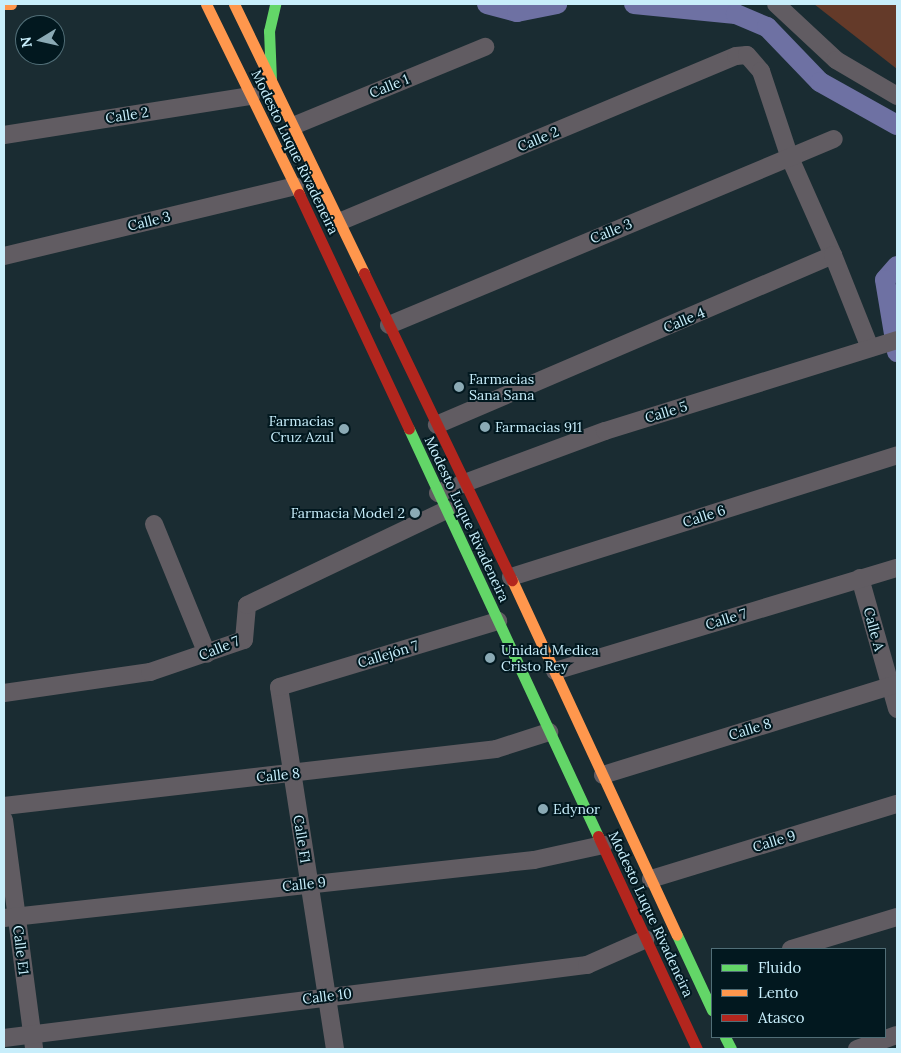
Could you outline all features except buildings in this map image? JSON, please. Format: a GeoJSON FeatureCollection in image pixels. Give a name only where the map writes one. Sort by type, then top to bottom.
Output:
{"type":"FeatureCollection","features":[{"type":"Feature","properties":{"kind":"main road"},"geometry":{"type":"LineString","coordinates":[[4,4],[11,4]]}},
{"type":"Feature","properties":{"kind":"main road","name":"Modesto Luque Rivadeneira"},"geometry":{"type":"LineString","coordinates":[[206,4],[295,186],[697,1049]]}},
{"type":"Feature","properties":{"kind":"main road","name":"Modesto Luque Rivadeneira"},"geometry":{"type":"LineString","coordinates":[[234,4],[511,577],[651,879],[710,998]]}},
{"type":"Feature","properties":{"kind":"main road"},"geometry":{"type":"LineString","coordinates":[[271,80],[269,31],[274,4]]}},
{"type":"Feature","properties":{"kind":"street"},"geometry":{"type":"LineString","coordinates":[[776,4],[836,60],[897,96]]}},
{"type":"Feature","properties":{"kind":"street","name":"Calle 1"},"geometry":{"type":"LineString","coordinates":[[293,126],[485,47]]}},
{"type":"Feature","properties":{"kind":"street","name":"Calle 2"},"geometry":{"type":"LineString","coordinates":[[340,222],[736,56],[746,55],[758,66],[790,158]]}},
{"type":"Feature","properties":{"kind":"street","name":"Calle 2"},"geometry":{"type":"LineString","coordinates":[[4,135],[251,96]]}},
{"type":"Feature","properties":{"kind":"street","name":"Calle 3"},"geometry":{"type":"LineString","coordinates":[[389,325],[834,139]]}},
{"type":"Feature","properties":{"kind":"street"},"geometry":{"type":"LineString","coordinates":[[790,158],[875,347]]}},
{"type":"Feature","properties":{"kind":"street","name":"Calle 3"},"geometry":{"type":"LineString","coordinates":[[4,256],[295,186]]}},
{"type":"Feature","properties":{"kind":"street","name":"Calle 4"},"geometry":{"type":"LineString","coordinates":[[438,425],[832,255]]}},
{"type":"Feature","properties":{"kind":"street","name":"Calle 5"},"geometry":{"type":"LineString","coordinates":[[438,493],[605,431],[897,340]]}},
{"type":"Feature","properties":{"kind":"street","name":"Calle 6"},"geometry":{"type":"LineString","coordinates":[[511,577],[897,455]]}},
{"type":"Feature","properties":{"kind":"street","name":"Calle 7"},"geometry":{"type":"LineString","coordinates":[[4,694],[150,672],[207,654],[245,638],[247,604],[446,510]]}},
{"type":"Feature","properties":{"kind":"street"},"geometry":{"type":"LineString","coordinates":[[154,524],[207,654]]}},
{"type":"Feature","properties":{"kind":"street","name":"Calle 7"},"geometry":{"type":"LineString","coordinates":[[555,671],[897,568]]}},
{"type":"Feature","properties":{"kind":"street","name":"Calle A"},"geometry":{"type":"LineString","coordinates":[[860,578],[893,685],[897,709]]}},
{"type":"Feature","properties":{"kind":"street","name":"Callejón 7"},"geometry":{"type":"LineString","coordinates":[[279,687],[498,621]]}},
{"type":"Feature","properties":{"kind":"street","name":"Calle 8"},"geometry":{"type":"LineString","coordinates":[[603,775],[893,685]]}},
{"type":"Feature","properties":{"kind":"street","name":"Calle F1"},"geometry":{"type":"LineString","coordinates":[[279,687],[335,1049]]}},
{"type":"Feature","properties":{"kind":"street","name":"Calle 8"},"geometry":{"type":"LineString","coordinates":[[4,806],[496,749],[549,732]]}},
{"type":"Feature","properties":{"kind":"street","name":"Calle 9"},"geometry":{"type":"LineString","coordinates":[[651,879],[897,804]]}},
{"type":"Feature","properties":{"kind":"street","name":"Calle E1"},"geometry":{"type":"LineString","coordinates":[[4,820],[10,918],[33,1042]]}},
{"type":"Feature","properties":{"kind":"street","name":"Calle 9"},"geometry":{"type":"LineString","coordinates":[[10,918],[309,883],[534,860],[603,845]]}},
{"type":"Feature","properties":{"kind":"street"},"geometry":{"type":"LineString","coordinates":[[794,948],[897,918]]}},
{"type":"Feature","properties":{"kind":"street","name":"Calle 10"},"geometry":{"type":"LineString","coordinates":[[4,1038],[33,1042],[326,995],[586,965],[646,939]]}},
{"type":"Feature","properties":{"kind":"street"},"geometry":{"type":"LineString","coordinates":[[857,1049],[897,1035]]}},
{"type":"Feature","properties":{"kind":"shaded area"},"geometry":{"type":"Polygon","coordinates":[[[814,4],[897,4],[897,69],[814,4]]]}},
{"type":"Feature","properties":{"kind":"waterway"},"geometry":{"type":"LineString","coordinates":[[487,4],[517,12],[557,4]]}},
{"type":"Feature","properties":{"kind":"waterway"},"geometry":{"type":"LineString","coordinates":[[634,4],[736,14],[767,27],[820,82],[897,125]]}},
{"type":"Feature","properties":{"kind":"waterway"},"geometry":{"type":"LineString","coordinates":[[897,266],[885,280],[897,352]]}},
{"type":"Feature","properties":{"kind":"traffic: fast"},"geometry":{"type":"LineString","coordinates":[[271,80],[269,31],[275,4]]}},
{"type":"Feature","properties":{"kind":"traffic: fast"},"geometry":{"type":"LineString","coordinates":[[409,429],[598,836]]}},
{"type":"Feature","properties":{"kind":"traffic: fast"},"geometry":{"type":"LineString","coordinates":[[677,935],[711,1008]]}},
{"type":"Feature","properties":{"kind":"traffic: fast"},"geometry":{"type":"LineString","coordinates":[[726,1038],[731,1049]]}},
{"type":"Feature","properties":{"kind":"traffic: slow"},"geometry":{"type":"LineString","coordinates":[[4,4],[11,4]]}},
{"type":"Feature","properties":{"kind":"traffic: slow"},"geometry":{"type":"LineString","coordinates":[[206,4],[299,194]]}},
{"type":"Feature","properties":{"kind":"traffic: slow"},"geometry":{"type":"LineString","coordinates":[[234,4],[364,273]]}},
{"type":"Feature","properties":{"kind":"traffic: slow"},"geometry":{"type":"LineString","coordinates":[[512,580],[677,935]]}},
{"type":"Feature","properties":{"kind":"traffic: jam"},"geometry":{"type":"LineString","coordinates":[[299,194],[409,429]]}},
{"type":"Feature","properties":{"kind":"traffic: jam"},"geometry":{"type":"LineString","coordinates":[[364,273],[512,580]]}},
{"type":"Feature","properties":{"kind":"traffic: jam"},"geometry":{"type":"LineString","coordinates":[[598,836],[697,1049]]}},
{"type":"Feature","properties":{"kind":"place","name":"Farmacias Sana Sana"},"geometry":{"type":"Point","coordinates":[459,387]}},
{"type":"Feature","properties":{"kind":"place","name":"Farmacias 911"},"geometry":{"type":"Point","coordinates":[485,427]}},
{"type":"Feature","properties":{"kind":"place","name":"Farmacias Cruz Azul"},"geometry":{"type":"Point","coordinates":[344,429]}},
{"type":"Feature","properties":{"kind":"place","name":"Farmacia Model 2"},"geometry":{"type":"Point","coordinates":[415,513]}},
{"type":"Feature","properties":{"kind":"place","name":"Unidad Medica Cristo Rey"},"geometry":{"type":"Point","coordinates":[490,658]}},
{"type":"Feature","properties":{"kind":"place","name":"Edynor"},"geometry":{"type":"Point","coordinates":[543,809]}}]}
